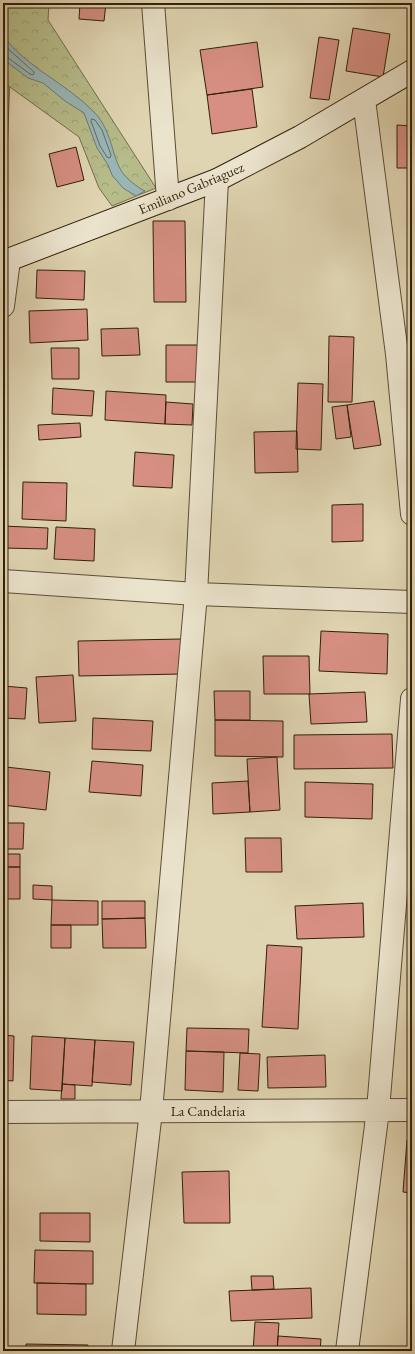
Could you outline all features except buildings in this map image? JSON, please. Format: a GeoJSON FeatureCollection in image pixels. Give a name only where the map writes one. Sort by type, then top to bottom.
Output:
{"type":"FeatureCollection","features":[{"type":"Feature","properties":{"kind":"street"},"geometry":{"type":"LineString","coordinates":[[153,3],[168,199]]}},
{"type":"Feature","properties":{"kind":"street","name":"Emiliano Gabriaguez"},"geometry":{"type":"LineString","coordinates":[[6,261],[217,180],[300,137],[412,71]]}},
{"type":"Feature","properties":{"kind":"street"},"geometry":{"type":"LineString","coordinates":[[364,100],[405,354],[412,514]]}},
{"type":"Feature","properties":{"kind":"street"},"geometry":{"type":"LineString","coordinates":[[124,1351],[151,1111],[196,594],[217,180]]}},
{"type":"Feature","properties":{"kind":"street"},"geometry":{"type":"LineString","coordinates":[[3,306],[6,261]]}},
{"type":"Feature","properties":{"kind":"street"},"geometry":{"type":"LineString","coordinates":[[3,581],[196,594],[412,602]]}},
{"type":"Feature","properties":{"kind":"street"},"geometry":{"type":"LineString","coordinates":[[347,1351],[378,1110],[406,854],[412,699]]}},
{"type":"Feature","properties":{"kind":"street","name":"La Candelaria"},"geometry":{"type":"LineString","coordinates":[[3,1112],[412,1110]]}},
{"type":"Feature","properties":{"kind":"green space"},"geometry":{"type":"Polygon","coordinates":[[[3,3],[13,3],[3,231],[3,3]]]}},
{"type":"Feature","properties":{"kind":"green space"},"geometry":{"type":"Polygon","coordinates":[[[3,3],[49,3],[48,20],[156,188],[112,206],[99,188],[79,137],[3,82],[3,3]]]}},
{"type":"Feature","properties":{"kind":"water"},"geometry":{"type":"Polygon","coordinates":[[[3,36],[23,57],[71,92],[94,112],[101,120],[106,130],[122,172],[133,183],[145,191],[136,196],[123,188],[112,175],[108,165],[97,148],[84,113],[65,101],[43,83],[28,78],[3,59],[3,36]]]}}]}
